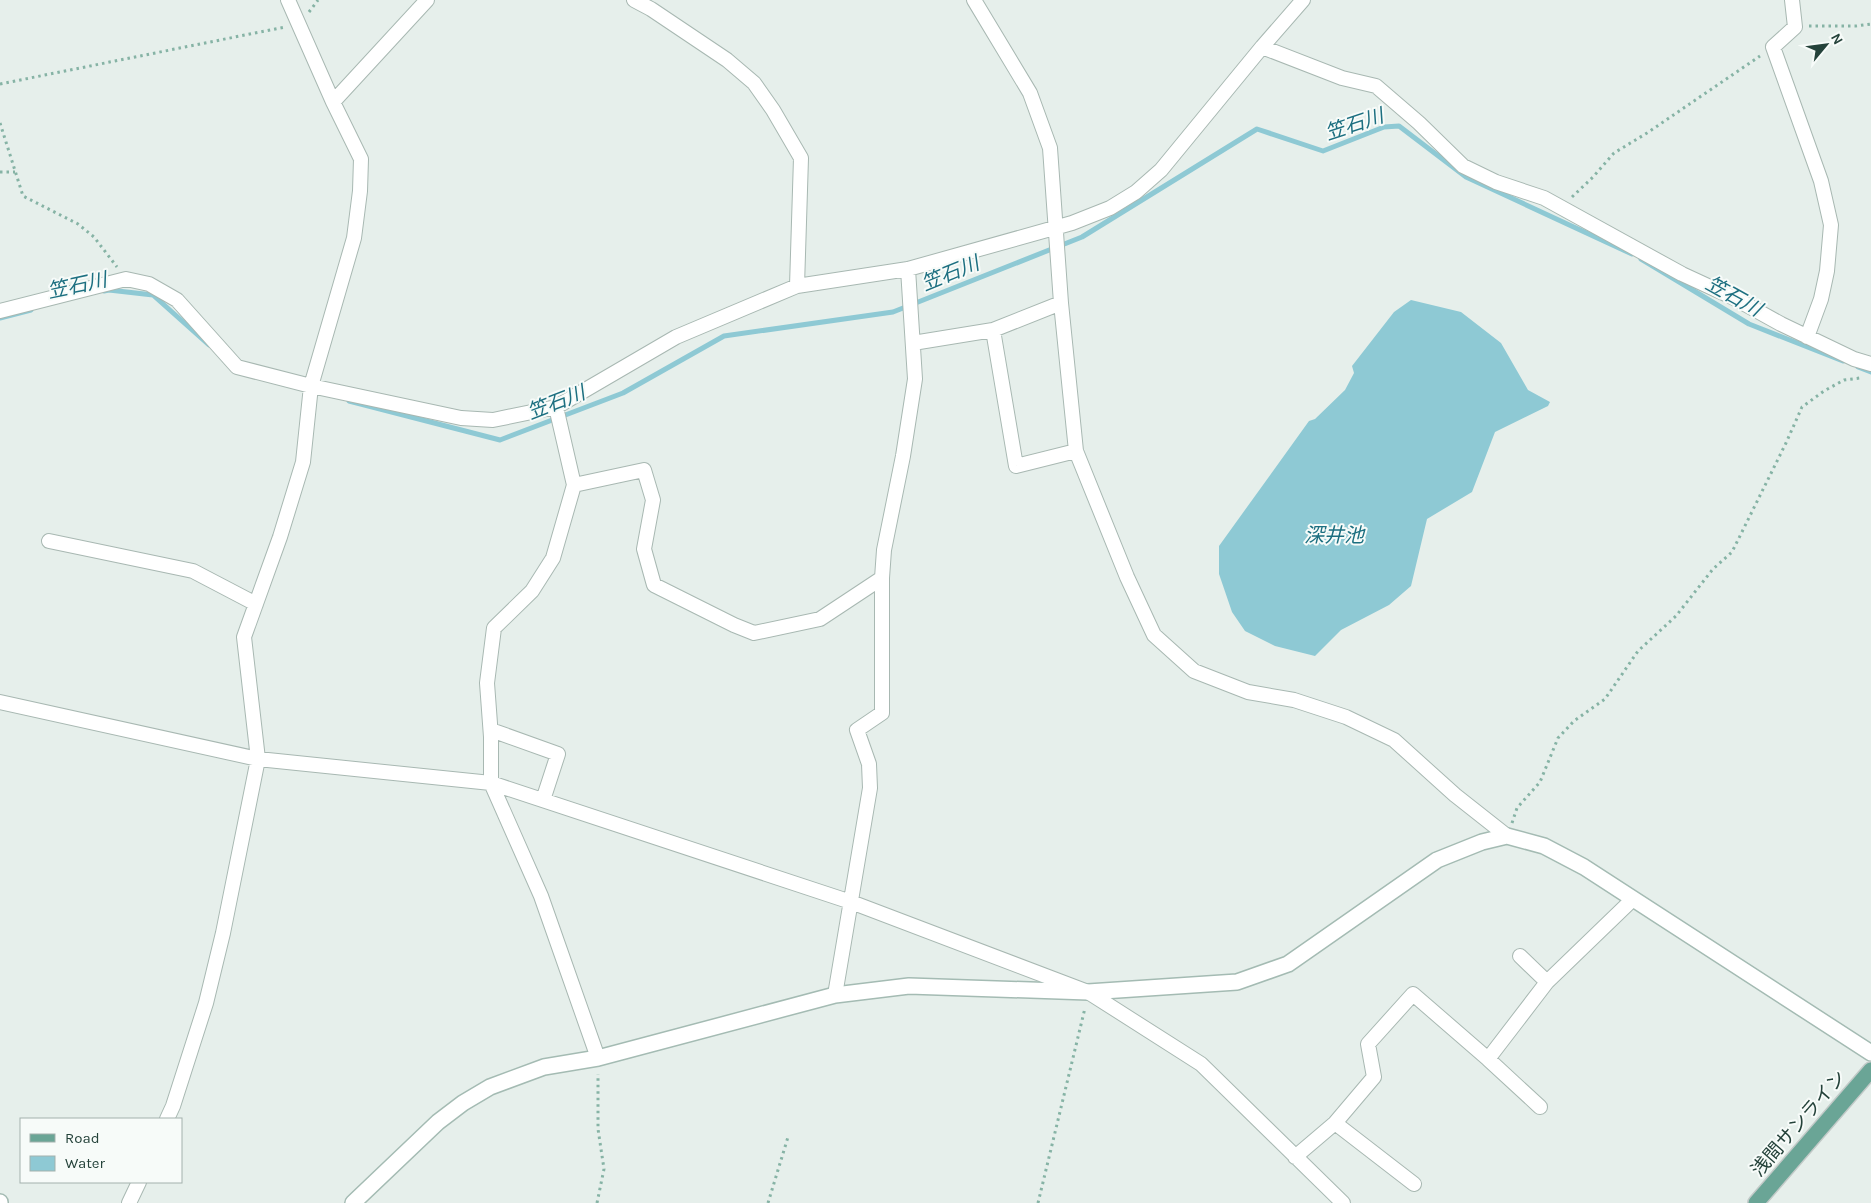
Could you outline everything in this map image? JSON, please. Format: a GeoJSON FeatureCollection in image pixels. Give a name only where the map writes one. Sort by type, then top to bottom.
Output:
{"type":"FeatureCollection","features":[{"type":"Feature","properties":{"kind":"main road","name":"浅間サンライン"},"geometry":{"type":"LineString","coordinates":[[1756,1203],[1871,1070]]}},
{"type":"Feature","properties":{"kind":"street"},"geometry":{"type":"LineString","coordinates":[[168,1118],[174,1106],[206,1003],[223,933],[258,759],[244,636],[280,537],[303,462],[311,386],[354,238],[360,191],[362,159],[288,0]]}},
{"type":"Feature","properties":{"kind":"street"},"geometry":{"type":"LineString","coordinates":[[334,102],[427,0]]}},
{"type":"Feature","properties":{"kind":"street"},"geometry":{"type":"LineString","coordinates":[[634,0],[651,8],[727,60],[754,83],[773,110],[801,158],[797,286]]}},
{"type":"Feature","properties":{"kind":"street"},"geometry":{"type":"LineString","coordinates":[[974,0],[1030,93],[1050,148],[1061,303],[1076,451],[1127,577],[1154,635],[1194,671],[1248,692],[1294,700],[1346,717],[1394,740],[1456,795],[1507,836],[1544,846],[1584,867],[1871,1053]]}},
{"type":"Feature","properties":{"kind":"street"},"geometry":{"type":"LineString","coordinates":[[0,311],[126,279],[149,284],[177,300],[237,367],[311,386],[461,418],[493,420],[556,407],[676,337],[797,286],[908,269],[1072,223],[1110,208],[1136,192],[1161,170],[1303,0]]}},
{"type":"Feature","properties":{"kind":"street"},"geometry":{"type":"LineString","coordinates":[[1792,0],[1795,26],[1773,47],[1821,181],[1831,226],[1827,271],[1821,299],[1807,337]]}},
{"type":"Feature","properties":{"kind":"street"},"geometry":{"type":"LineString","coordinates":[[1262,47],[1342,78],[1376,86],[1463,166],[1496,182],[1544,198],[1682,274],[1734,298],[1807,337],[1854,359],[1871,364]]}},
{"type":"Feature","properties":{"kind":"street"},"geometry":{"type":"LineString","coordinates":[[835,995],[870,788],[869,764],[857,730],[882,714],[882,578],[884,550],[903,456],[915,379],[908,269]]}},
{"type":"Feature","properties":{"kind":"street"},"geometry":{"type":"LineString","coordinates":[[913,343],[993,330],[1061,303]]}},
{"type":"Feature","properties":{"kind":"street"},"geometry":{"type":"LineString","coordinates":[[993,330],[1016,466],[1076,451]]}},
{"type":"Feature","properties":{"kind":"street"},"geometry":{"type":"LineString","coordinates":[[556,407],[574,485],[553,558],[532,591],[509,616],[494,628],[487,684],[491,730],[491,783],[541,896],[598,1058]]}},
{"type":"Feature","properties":{"kind":"street"},"geometry":{"type":"LineString","coordinates":[[574,485],[644,470],[653,500],[644,549],[654,585],[754,633],[820,619],[882,578]]}},
{"type":"Feature","properties":{"kind":"street"},"geometry":{"type":"LineString","coordinates":[[49,541],[193,571],[256,604]]}},
{"type":"Feature","properties":{"kind":"street"},"geometry":{"type":"LineString","coordinates":[[0,702],[258,759],[491,783],[851,902],[1088,992],[1200,1064],[1343,1203]]}},
{"type":"Feature","properties":{"kind":"street"},"geometry":{"type":"LineString","coordinates":[[491,730],[558,754],[543,800]]}},
{"type":"Feature","properties":{"kind":"street"},"geometry":{"type":"LineString","coordinates":[[353,1203],[438,1122],[463,1103],[490,1087],[518,1076],[544,1068],[598,1058],[835,995],[909,986],[1088,992],[1237,982],[1288,964],[1437,860],[1482,842],[1507,836]]}},
{"type":"Feature","properties":{"kind":"street"},"geometry":{"type":"LineString","coordinates":[[1488,1059],[1547,982],[1633,899]]}},
{"type":"Feature","properties":{"kind":"street"},"geometry":{"type":"LineString","coordinates":[[1520,956],[1547,982]]}},
{"type":"Feature","properties":{"kind":"street"},"geometry":{"type":"LineString","coordinates":[[1295,1156],[1335,1124],[1374,1077],[1368,1044],[1413,994],[1540,1107]]}},
{"type":"Feature","properties":{"kind":"street"},"geometry":{"type":"LineString","coordinates":[[1335,1124],[1414,1184]]}},
{"type":"Feature","properties":{"kind":"street"},"geometry":{"type":"LineString","coordinates":[[129,1203],[139,1183]]}},
{"type":"Feature","properties":{"kind":"path"},"geometry":{"type":"LineString","coordinates":[[0,84],[300,24]]}},
{"type":"Feature","properties":{"kind":"path"},"geometry":{"type":"LineString","coordinates":[[1795,26],[1856,26],[1871,24]]}},
{"type":"Feature","properties":{"kind":"path"},"geometry":{"type":"LineString","coordinates":[[1563,210],[1572,196],[1593,177],[1614,153],[1647,133],[1773,47]]}},
{"type":"Feature","properties":{"kind":"path"},"geometry":{"type":"LineString","coordinates":[[0,123],[23,196],[78,224],[94,237],[126,279]]}},
{"type":"Feature","properties":{"kind":"path"},"geometry":{"type":"LineString","coordinates":[[0,172],[16,172]]}},
{"type":"Feature","properties":{"kind":"path"},"geometry":{"type":"LineString","coordinates":[[1507,836],[1517,808],[1540,782],[1558,738],[1574,722],[1605,698],[1638,651],[1676,616],[1713,569],[1732,552],[1802,407],[1844,380],[1860,378],[1871,364]]}},
{"type":"Feature","properties":{"kind":"path"},"geometry":{"type":"LineString","coordinates":[[1038,1203],[1088,992]]}},
{"type":"Feature","properties":{"kind":"path"},"geometry":{"type":"LineString","coordinates":[[597,1203],[604,1169],[598,1129],[598,1058]]}},
{"type":"Feature","properties":{"kind":"path"},"geometry":{"type":"LineString","coordinates":[[768,1203],[788,1137]]}},
{"type":"Feature","properties":{"kind":"water","name":"深井池"},"geometry":{"type":"Polygon","coordinates":[[[1411,300],[1461,312],[1501,343],[1528,390],[1550,402],[1548,406],[1495,432],[1472,492],[1427,519],[1411,586],[1389,605],[1341,630],[1315,656],[1275,646],[1245,631],[1232,612],[1219,574],[1219,546],[1309,421],[1315,419],[1345,390],[1354,373],[1352,366],[1394,312],[1411,300]]]}},
{"type":"Feature","properties":{"kind":"waterway","name":"笠石川"},"geometry":{"type":"LineString","coordinates":[[349,401],[500,440],[623,393],[724,336],[893,312],[1082,237],[1257,129],[1323,151],[1384,127],[1399,126],[1466,177],[1632,254]]}},
{"type":"Feature","properties":{"kind":"waterway","name":"笠石川"},"geometry":{"type":"LineString","coordinates":[[1641,259],[1749,324],[1843,361]]}},
{"type":"Feature","properties":{"kind":"waterway","name":"笠石川"},"geometry":{"type":"LineString","coordinates":[[104,291],[153,295],[209,345]]}},
{"type":"Feature","properties":{"kind":"waterway","name":"笠石川"},"geometry":{"type":"LineString","coordinates":[[0,318],[31,310]]}},
{"type":"Feature","properties":{"kind":"waterway","name":"笠石川"},"geometry":{"type":"LineString","coordinates":[[1858,367],[1871,372]]}}]}
